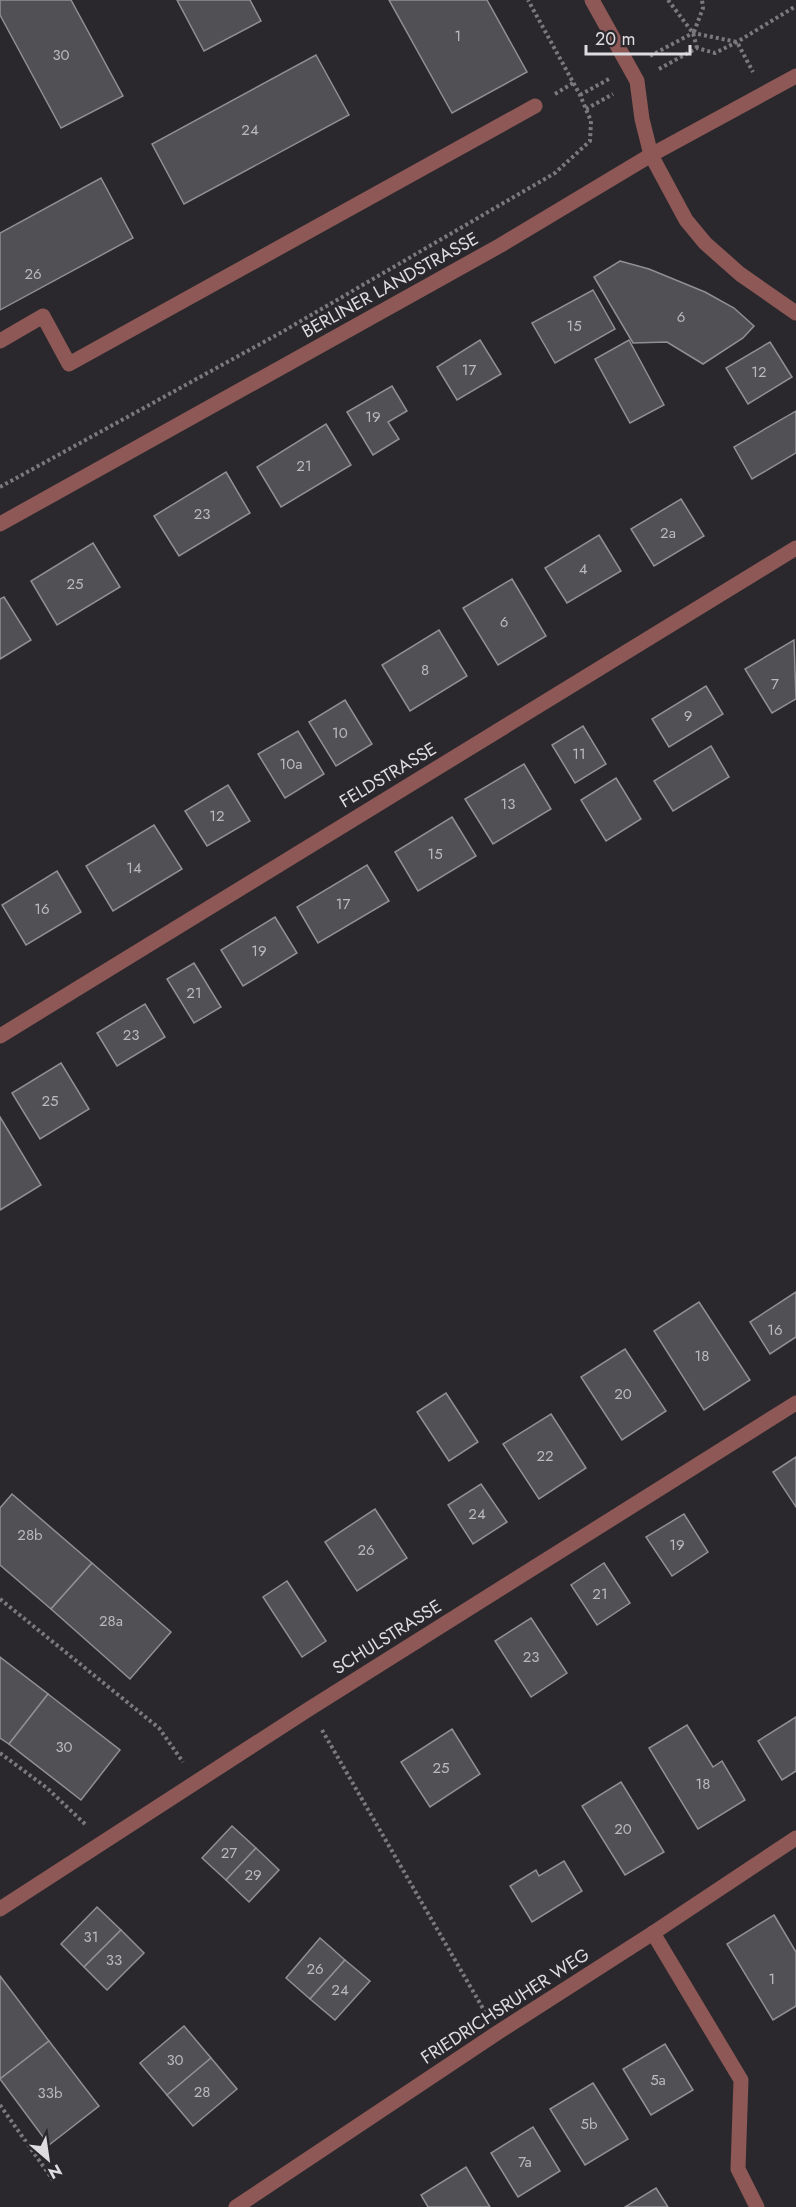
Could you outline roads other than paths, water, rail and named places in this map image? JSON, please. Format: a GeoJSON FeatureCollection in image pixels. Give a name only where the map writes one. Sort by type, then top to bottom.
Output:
{"type":"FeatureCollection","features":[{"type":"Feature","properties":{"kind":"street"},"geometry":{"type":"LineString","coordinates":[[592,0],[636,81],[651,155],[686,220],[705,243],[740,274],[796,313]]}},
{"type":"Feature","properties":{"kind":"street","name":"BERLINER LANDSTRASSE"},"geometry":{"type":"LineString","coordinates":[[0,524],[501,245],[651,155],[796,76]]}},
{"type":"Feature","properties":{"kind":"street"},"geometry":{"type":"LineString","coordinates":[[0,341],[43,316],[69,364],[535,106]]}},
{"type":"Feature","properties":{"kind":"street","name":"FELDSTRASSE"},"geometry":{"type":"LineString","coordinates":[[0,1036],[796,548]]}},
{"type":"Feature","properties":{"kind":"street","name":"SCHULSTRASSE"},"geometry":{"type":"LineString","coordinates":[[0,1909],[309,1709],[796,1403]]}},
{"type":"Feature","properties":{"kind":"street","name":"FRIEDRICHSRUHER WEG"},"geometry":{"type":"LineString","coordinates":[[236,2207],[796,1838]]}},
{"type":"Feature","properties":{"kind":"street"},"geometry":{"type":"LineString","coordinates":[[653,1933],[741,2080],[738,2169],[757,2207]]}}]}
